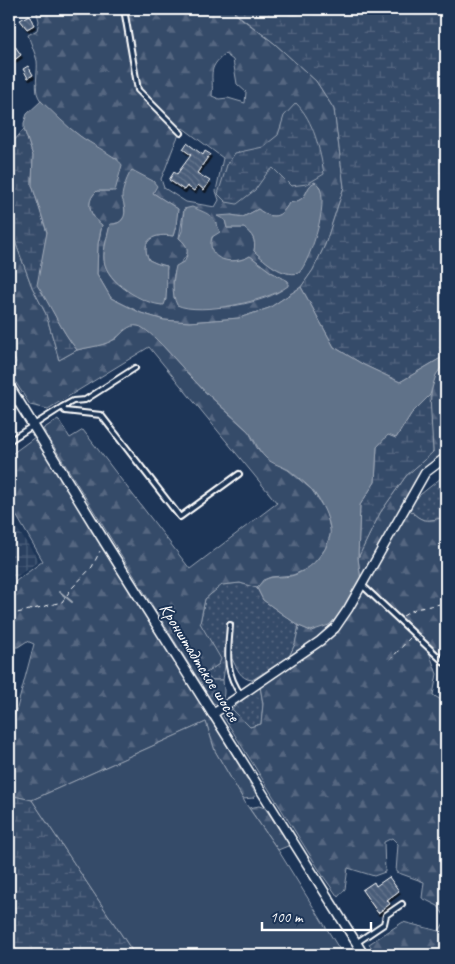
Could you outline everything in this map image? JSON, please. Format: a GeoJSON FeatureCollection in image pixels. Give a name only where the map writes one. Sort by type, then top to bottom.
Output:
{"type":"FeatureCollection","features":[{"type":"Feature","properties":{"kind":"street","name":"Кронштадтское шоссе"},"geometry":{"type":"LineString","coordinates":[[9,386],[364,955]]}},
{"type":"Feature","properties":{"kind":"street"},"geometry":{"type":"LineString","coordinates":[[213,714],[320,641],[335,628],[348,610],[426,473],[446,457]]}},
{"type":"Feature","properties":{"kind":"lane"},"geometry":{"type":"LineString","coordinates":[[124,9],[138,90],[181,133]]}},
{"type":"Feature","properties":{"kind":"lane"},"geometry":{"type":"LineString","coordinates":[[9,441],[62,407],[73,401],[85,400],[135,368]]}},
{"type":"Feature","properties":{"kind":"lane"},"geometry":{"type":"LineString","coordinates":[[62,407],[65,410],[101,415],[180,517],[239,474]]}},
{"type":"Feature","properties":{"kind":"lane"},"geometry":{"type":"LineString","coordinates":[[362,585],[446,664]]}},
{"type":"Feature","properties":{"kind":"lane"},"geometry":{"type":"LineString","coordinates":[[230,625],[228,658],[232,682],[242,695]]}},
{"type":"Feature","properties":{"kind":"lane"},"geometry":{"type":"LineString","coordinates":[[356,943],[384,924],[386,916],[402,904]]}},
{"type":"Feature","properties":{"kind":"path"},"geometry":{"type":"LineString","coordinates":[[9,615],[62,602],[72,588],[92,567],[100,550]]}},
{"type":"Feature","properties":{"kind":"path"},"geometry":{"type":"LineString","coordinates":[[398,619],[416,609],[440,604]]}},
{"type":"Feature","properties":{"kind":"path"},"geometry":{"type":"LineString","coordinates":[[389,661],[414,634]]}},
{"type":"Feature","properties":{"kind":"shaded area"},"geometry":{"type":"Polygon","coordinates":[[[41,101],[75,132],[115,158],[122,165],[115,191],[97,191],[93,195],[90,204],[94,217],[102,225],[98,244],[97,274],[111,298],[141,313],[164,320],[189,322],[239,318],[269,308],[301,287],[334,347],[364,365],[400,382],[446,355],[446,363],[436,375],[430,395],[411,414],[396,438],[388,435],[377,447],[375,482],[360,505],[358,558],[361,581],[340,614],[329,625],[311,631],[299,626],[263,600],[257,588],[261,583],[270,578],[294,575],[306,569],[317,560],[326,548],[330,535],[329,524],[322,505],[312,490],[289,470],[268,460],[247,430],[205,392],[158,341],[143,328],[131,326],[107,343],[77,350],[37,285],[47,232],[32,185],[33,156],[24,129],[24,123],[27,114],[41,101]]]}},
{"type":"Feature","properties":{"kind":"shaded area"},"geometry":{"type":"Polygon","coordinates":[[[132,170],[153,181],[157,186],[153,193],[178,209],[173,236],[166,235],[150,239],[146,247],[149,260],[167,266],[164,305],[146,301],[127,291],[111,276],[104,260],[110,224],[118,223],[123,219],[125,213],[122,194],[132,170]]]}},
{"type":"Feature","properties":{"kind":"shaded area"},"geometry":{"type":"Polygon","coordinates":[[[315,182],[320,189],[322,199],[321,212],[314,242],[299,273],[286,273],[269,264],[254,251],[255,244],[252,235],[244,228],[227,228],[225,220],[217,216],[231,215],[243,217],[258,209],[268,215],[276,216],[283,212],[289,203],[304,197],[309,187],[315,182]]]}},
{"type":"Feature","properties":{"kind":"shaded area"},"geometry":{"type":"Polygon","coordinates":[[[192,207],[213,218],[220,232],[212,237],[211,245],[213,252],[217,256],[229,261],[236,261],[250,256],[271,272],[288,281],[288,286],[278,292],[250,302],[217,308],[201,309],[177,305],[173,291],[173,281],[176,266],[185,261],[187,254],[186,246],[179,238],[182,231],[184,209],[192,207]]]}},
{"type":"Feature","properties":{"kind":"shaded area"},"geometry":{"type":"Polygon","coordinates":[[[9,517],[39,561],[9,582],[9,517]]]}},
{"type":"Feature","properties":{"kind":"shaded area"},"geometry":{"type":"Polygon","coordinates":[[[10,923],[16,955],[9,955],[10,923]]]}},
{"type":"Feature","properties":{"kind":"green space"},"geometry":{"type":"Polygon","coordinates":[[[36,9],[71,9],[75,15],[110,13],[115,9],[240,9],[234,13],[274,43],[316,81],[334,109],[344,187],[325,245],[313,270],[301,287],[269,308],[239,318],[189,322],[164,320],[141,313],[111,298],[97,274],[98,244],[102,225],[94,217],[90,204],[93,195],[97,191],[112,191],[118,159],[98,148],[60,121],[41,101],[36,89],[37,61],[28,35],[37,30],[39,21],[36,9]],[[225,54],[219,59],[212,73],[212,96],[245,103],[246,92],[237,84],[233,60],[225,54]],[[183,128],[161,179],[164,188],[186,202],[215,207],[219,200],[216,191],[223,158],[183,128]],[[315,182],[303,197],[296,202],[289,203],[283,212],[276,216],[268,215],[258,209],[243,217],[231,215],[225,220],[227,228],[244,228],[253,238],[255,244],[254,251],[264,260],[280,271],[293,274],[299,273],[319,222],[320,187],[315,182]],[[153,193],[124,202],[125,216],[120,222],[110,225],[104,251],[106,268],[111,276],[126,290],[162,305],[166,300],[167,266],[149,260],[146,247],[150,239],[166,235],[173,236],[178,209],[153,193]],[[184,209],[179,238],[187,248],[186,257],[176,269],[173,277],[174,298],[200,305],[216,307],[233,306],[256,301],[276,293],[289,283],[250,256],[233,261],[216,256],[212,252],[210,243],[218,228],[217,223],[184,209]]]}},
{"type":"Feature","properties":{"kind":"green space"},"geometry":{"type":"Polygon","coordinates":[[[240,9],[446,9],[446,355],[400,382],[364,365],[334,347],[301,287],[313,270],[325,245],[344,187],[334,109],[316,81],[274,43],[234,12],[240,9]]]}},
{"type":"Feature","properties":{"kind":"green space"},"geometry":{"type":"Polygon","coordinates":[[[296,103],[312,127],[324,174],[307,184],[291,186],[273,168],[255,190],[237,204],[226,202],[218,194],[227,165],[235,153],[263,147],[278,135],[284,116],[296,103]]]}},
{"type":"Feature","properties":{"kind":"green space"},"geometry":{"type":"Polygon","coordinates":[[[24,129],[33,156],[32,185],[47,233],[38,285],[77,350],[59,360],[46,314],[32,287],[9,225],[9,147],[24,129]]]}},
{"type":"Feature","properties":{"kind":"green space"},"geometry":{"type":"Polygon","coordinates":[[[9,225],[32,287],[46,314],[59,360],[77,350],[104,344],[116,339],[124,330],[132,325],[140,326],[153,335],[204,391],[249,432],[257,448],[267,459],[288,470],[312,490],[326,512],[331,533],[325,549],[311,567],[293,575],[271,577],[263,580],[257,588],[240,583],[222,585],[205,599],[200,623],[221,659],[219,664],[206,673],[206,676],[212,680],[223,680],[223,697],[218,705],[213,703],[43,429],[58,419],[70,438],[83,430],[190,569],[277,503],[149,347],[48,409],[30,405],[9,372],[16,362],[12,355],[9,354],[9,225]]]}},
{"type":"Feature","properties":{"kind":"green space"},"geometry":{"type":"Polygon","coordinates":[[[446,363],[446,454],[424,472],[361,581],[358,558],[380,513],[406,476],[433,452],[432,391],[434,379],[446,363]]]}},
{"type":"Feature","properties":{"kind":"green space"},"geometry":{"type":"Polygon","coordinates":[[[430,395],[433,452],[406,476],[380,513],[358,558],[360,505],[375,482],[377,447],[388,434],[396,438],[411,414],[430,395]]]}},
{"type":"Feature","properties":{"kind":"green space"},"geometry":{"type":"Polygon","coordinates":[[[9,401],[14,405],[15,412],[14,417],[9,420],[9,401]]]}},
{"type":"Feature","properties":{"kind":"green space"},"geometry":{"type":"Polygon","coordinates":[[[35,437],[211,719],[256,794],[253,798],[243,799],[215,751],[206,722],[32,800],[9,795],[9,728],[17,708],[34,644],[27,641],[18,647],[9,647],[9,599],[16,581],[43,561],[9,503],[9,456],[35,437]]]}},
{"type":"Feature","properties":{"kind":"green space"},"geometry":{"type":"Polygon","coordinates":[[[446,474],[446,517],[426,520],[418,517],[409,509],[416,498],[446,474]]]}},
{"type":"Feature","properties":{"kind":"green space"},"geometry":{"type":"Polygon","coordinates":[[[409,509],[418,517],[426,520],[446,517],[446,653],[440,653],[366,584],[409,509]]]}},
{"type":"Feature","properties":{"kind":"green space"},"geometry":{"type":"Polygon","coordinates":[[[240,583],[257,588],[263,600],[299,626],[295,644],[289,657],[252,680],[242,675],[232,659],[226,659],[223,680],[212,680],[206,676],[206,673],[219,664],[200,623],[205,599],[221,585],[240,583]]]}},
{"type":"Feature","properties":{"kind":"green space"},"geometry":{"type":"Polygon","coordinates":[[[363,590],[429,652],[437,674],[433,695],[446,703],[446,918],[438,906],[422,898],[424,882],[396,872],[398,844],[392,838],[384,842],[385,872],[374,876],[348,868],[345,889],[338,897],[223,716],[232,709],[250,727],[261,724],[263,704],[260,686],[323,642],[363,590]]]}},
{"type":"Feature","properties":{"kind":"green space"},"geometry":{"type":"Polygon","coordinates":[[[340,614],[330,629],[311,644],[289,657],[295,644],[299,626],[311,631],[340,614]]]}},
{"type":"Feature","properties":{"kind":"green space"},"geometry":{"type":"Polygon","coordinates":[[[260,686],[263,704],[261,724],[250,727],[232,709],[260,686]]]}},
{"type":"Feature","properties":{"kind":"green space"},"geometry":{"type":"Polygon","coordinates":[[[206,722],[215,751],[246,804],[280,853],[343,955],[135,955],[32,800],[206,722]]]}},
{"type":"Feature","properties":{"kind":"green space"},"geometry":{"type":"Polygon","coordinates":[[[9,795],[32,800],[135,955],[9,955],[9,795]]]}},
{"type":"Feature","properties":{"kind":"green space"},"geometry":{"type":"Polygon","coordinates":[[[259,806],[265,808],[288,843],[288,846],[278,850],[249,808],[259,806]]]}},
{"type":"Feature","properties":{"kind":"green space"},"geometry":{"type":"Polygon","coordinates":[[[446,920],[446,955],[377,955],[369,944],[403,922],[439,931],[446,920]]]}},
{"type":"Feature","properties":{"kind":"building"},"geometry":{"type":"Polygon","coordinates":[[[29,15],[34,25],[27,29],[20,20],[29,15]]]}},
{"type":"Feature","properties":{"kind":"building"},"geometry":{"type":"Polygon","coordinates":[[[9,37],[21,55],[9,64],[9,37]]]}},
{"type":"Feature","properties":{"kind":"building"},"geometry":{"type":"Polygon","coordinates":[[[28,66],[33,75],[28,78],[23,69],[28,66]]]}},
{"type":"Feature","properties":{"kind":"building"},"geometry":{"type":"Polygon","coordinates":[[[187,143],[203,155],[205,151],[210,154],[197,173],[210,181],[204,190],[198,185],[194,191],[187,186],[184,190],[169,180],[174,172],[177,174],[191,155],[183,149],[187,143]]]}},
{"type":"Feature","properties":{"kind":"building"},"geometry":{"type":"Polygon","coordinates":[[[389,877],[399,891],[387,900],[390,904],[378,913],[362,890],[374,882],[376,886],[389,877]]]}},
{"type":"Feature","properties":{"kind":"waterway"},"geometry":{"type":"LineString","coordinates":[[60,592],[72,602]]}}]}
